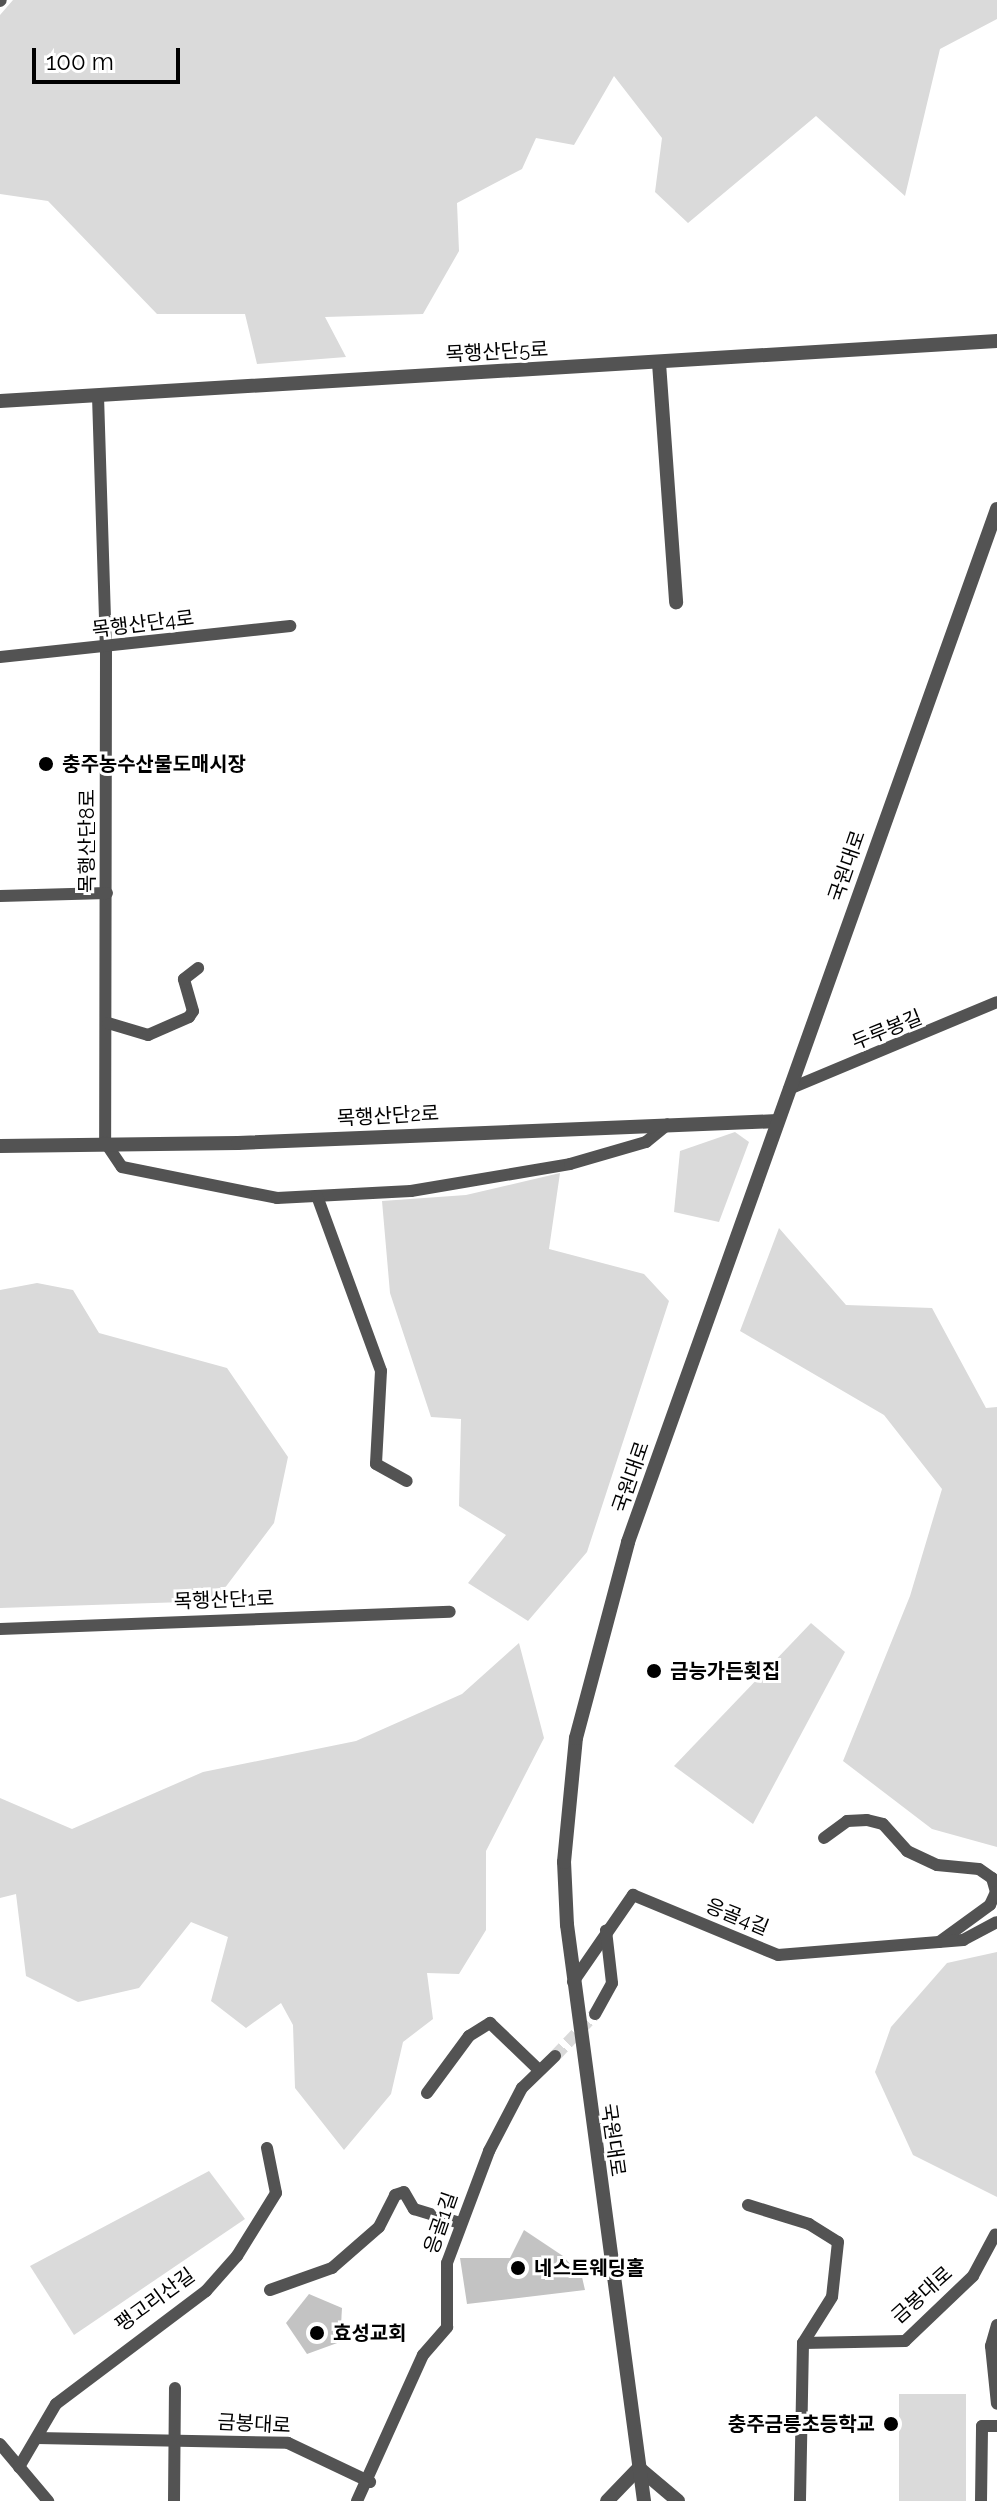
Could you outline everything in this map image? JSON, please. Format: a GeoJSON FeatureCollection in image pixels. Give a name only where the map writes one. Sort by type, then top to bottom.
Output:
{"type":"FeatureCollection","features":[{"type":"Feature","properties":{"kind":"street","name":"목행산단5로"},"geometry":{"type":"LineString","coordinates":[[0,401],[997,341]]}},
{"type":"Feature","properties":{"kind":"street"},"geometry":{"type":"LineString","coordinates":[[659,363],[676,602]]}},
{"type":"Feature","properties":{"kind":"street","name":"목행산단8로"},"geometry":{"type":"LineString","coordinates":[[98,396],[106,649],[108,1023],[105,1142]]}},
{"type":"Feature","properties":{"kind":"street","name":"국원대로"},"geometry":{"type":"LineString","coordinates":[[644,2501],[573,1982],[564,1862],[576,1738],[628,1542],[997,509]]}},
{"type":"Feature","properties":{"kind":"street","name":"목행산단4로"},"geometry":{"type":"LineString","coordinates":[[0,657],[106,649],[290,626]]}},
{"type":"Feature","properties":{"kind":"street"},"geometry":{"type":"LineString","coordinates":[[0,896],[107,893]]}},
{"type":"Feature","properties":{"kind":"street"},"geometry":{"type":"LineString","coordinates":[[108,1023],[148,1035],[189,1017],[193,1011],[184,979],[198,968]]}},
{"type":"Feature","properties":{"kind":"street","name":"두루봉길"},"geometry":{"type":"LineString","coordinates":[[789,1089],[997,1002]]}},
{"type":"Feature","properties":{"kind":"street","name":"목행산단2로"},"geometry":{"type":"LineString","coordinates":[[0,1146],[105,1142],[238,1143],[778,1121]]}},
{"type":"Feature","properties":{"kind":"street"},"geometry":{"type":"LineString","coordinates":[[105,1142],[122,1167],[277,1198],[488,1181],[646,1142],[668,1124]]}},
{"type":"Feature","properties":{"kind":"street"},"geometry":{"type":"LineString","coordinates":[[317,1196],[381,1371],[376,1464],[407,1481]]}},
{"type":"Feature","properties":{"kind":"street","name":"목행산단1로"},"geometry":{"type":"LineString","coordinates":[[0,1629],[450,1612]]}},
{"type":"Feature","properties":{"kind":"street"},"geometry":{"type":"LineString","coordinates":[[824,1838],[847,1821],[867,1820],[883,1824],[907,1851],[937,1865],[979,1869],[992,1878],[996,1892],[990,1905],[936,1944]]}},
{"type":"Feature","properties":{"kind":"street","name":"응골4길"},"geometry":{"type":"LineString","coordinates":[[573,1982],[633,1895],[778,1955],[963,1940],[997,1922]]}},
{"type":"Feature","properties":{"kind":"street"},"geometry":{"type":"LineString","coordinates":[[595,2014],[612,1983],[606,1930]]}},
{"type":"Feature","properties":{"kind":"street"},"geometry":{"type":"LineString","coordinates":[[427,2093],[469,2036],[490,2023],[539,2070]]}},
{"type":"Feature","properties":{"kind":"street","name":"응골1길"},"geometry":{"type":"LineString","coordinates":[[357,2501],[370,2482],[423,2355],[447,2327],[447,2263],[489,2151],[539,2070],[555,2056]]}},
{"type":"Feature","properties":{"kind":"street","name":"팽고리산길"},"geometry":{"type":"LineString","coordinates":[[19,2467],[56,2404],[206,2291],[237,2256],[276,2193],[267,2148]]}},
{"type":"Feature","properties":{"kind":"street"},"geometry":{"type":"LineString","coordinates":[[270,2290],[332,2268],[379,2227],[395,2195],[404,2192],[414,2209],[460,2223]]}},
{"type":"Feature","properties":{"kind":"street"},"geometry":{"type":"LineString","coordinates":[[748,2205],[788,2215],[838,2242],[832,2297],[803,2343],[800,2501]]}},
{"type":"Feature","properties":{"kind":"street","name":"금봉대로"},"geometry":{"type":"LineString","coordinates":[[803,2343],[905,2341],[973,2276],[995,2235]]}},
{"type":"Feature","properties":{"kind":"street"},"geometry":{"type":"LineString","coordinates":[[997,2325],[991,2346],[997,2404]]}},
{"type":"Feature","properties":{"kind":"street"},"geometry":{"type":"LineString","coordinates":[[174,2501],[175,2388]]}},
{"type":"Feature","properties":{"kind":"street"},"geometry":{"type":"LineString","coordinates":[[981,2501],[982,2426],[997,2426]]}},
{"type":"Feature","properties":{"kind":"street","name":"금봉대로"},"geometry":{"type":"LineString","coordinates":[[37,2438],[288,2443],[370,2482]]}},
{"type":"Feature","properties":{"kind":"street"},"geometry":{"type":"LineString","coordinates":[[0,2444],[48,2501]]}},
{"type":"Feature","properties":{"kind":"street"},"geometry":{"type":"LineString","coordinates":[[607,2501],[639,2468],[678,2501]]}},
{"type":"Feature","properties":{"kind":"shaded area"},"geometry":{"type":"Polygon","coordinates":[[[13,0],[997,0],[997,19],[940,49],[905,196],[816,116],[688,223],[655,192],[662,138],[614,76],[574,145],[536,138],[522,169],[457,203],[459,251],[423,314],[325,317],[346,357],[257,364],[245,314],[157,314],[48,201],[0,194],[0,15],[13,0]]]}},
{"type":"Feature","properties":{"kind":"shaded area"},"geometry":{"type":"Polygon","coordinates":[[[735,1132],[749,1142],[719,1222],[674,1212],[680,1151],[735,1132]]]}},
{"type":"Feature","properties":{"kind":"shaded area"},"geometry":{"type":"Polygon","coordinates":[[[560,1173],[549,1249],[644,1274],[669,1301],[587,1552],[528,1621],[468,1583],[506,1535],[459,1506],[461,1419],[431,1417],[390,1293],[382,1201],[466,1195],[560,1173]]]}},
{"type":"Feature","properties":{"kind":"shaded area"},"geometry":{"type":"Polygon","coordinates":[[[779,1228],[846,1305],[932,1308],[986,1408],[997,1407],[997,1847],[932,1829],[843,1761],[910,1596],[942,1489],[884,1415],[740,1331],[779,1228]]]}},
{"type":"Feature","properties":{"kind":"shaded area"},"geometry":{"type":"Polygon","coordinates":[[[37,1283],[73,1290],[99,1333],[227,1368],[288,1457],[274,1523],[215,1601],[0,1608],[0,1290],[37,1283]]]}},
{"type":"Feature","properties":{"kind":"shaded area"},"geometry":{"type":"Polygon","coordinates":[[[811,1623],[845,1652],[753,1824],[674,1766],[811,1623]]]}},
{"type":"Feature","properties":{"kind":"shaded area"},"geometry":{"type":"Polygon","coordinates":[[[519,1643],[544,1738],[486,1851],[486,1930],[459,1974],[427,1973],[433,2019],[403,2042],[391,2094],[344,2150],[295,2088],[293,2025],[281,2003],[246,2028],[211,2001],[228,1937],[191,1922],[139,1988],[78,2002],[26,1976],[16,1894],[0,1898],[0,1798],[72,1829],[203,1772],[356,1741],[462,1694],[519,1643]]]}},
{"type":"Feature","properties":{"kind":"shaded area"},"geometry":{"type":"Polygon","coordinates":[[[997,1952],[997,2197],[913,2155],[875,2072],[891,2027],[947,1963],[997,1952]]]}},
{"type":"Feature","properties":{"kind":"shaded area"},"geometry":{"type":"Polygon","coordinates":[[[209,2171],[245,2219],[74,2335],[30,2266],[209,2171]]]}},
{"type":"Feature","properties":{"kind":"shaded area"},"geometry":{"type":"Polygon","coordinates":[[[899,2394],[966,2394],[966,2501],[899,2501],[899,2394]]]}},
{"type":"Feature","properties":{"kind":"building","name":"네스트웨딩홀"},"geometry":{"type":"Polygon","coordinates":[[[524,2230],[563,2256],[582,2277],[585,2290],[467,2304],[460,2258],[510,2258],[524,2230]]]}},
{"type":"Feature","properties":{"kind":"building","name":"효성교회"},"geometry":{"type":"Polygon","coordinates":[[[309,2294],[342,2308],[340,2342],[307,2354],[286,2323],[309,2294]]]}},
{"type":"Feature","properties":{"kind":"tunnel"},"geometry":{"type":"LineString","coordinates":[[555,2056],[595,2014]]}},
{"type":"Feature","properties":{"kind":"place","name":"충주농수산물도매시장"},"geometry":{"type":"Point","coordinates":[46,764]}},
{"type":"Feature","properties":{"kind":"place","name":"금능가든횟집"},"geometry":{"type":"Point","coordinates":[654,1671]}},
{"type":"Feature","properties":{"kind":"place","name":"네스트웨딩홀"},"geometry":{"type":"Point","coordinates":[518,2268]}},
{"type":"Feature","properties":{"kind":"place","name":"효성교회"},"geometry":{"type":"Point","coordinates":[317,2333]}},
{"type":"Feature","properties":{"kind":"place","name":"충주금릉초등학교"},"geometry":{"type":"Point","coordinates":[891,2424]}}]}
